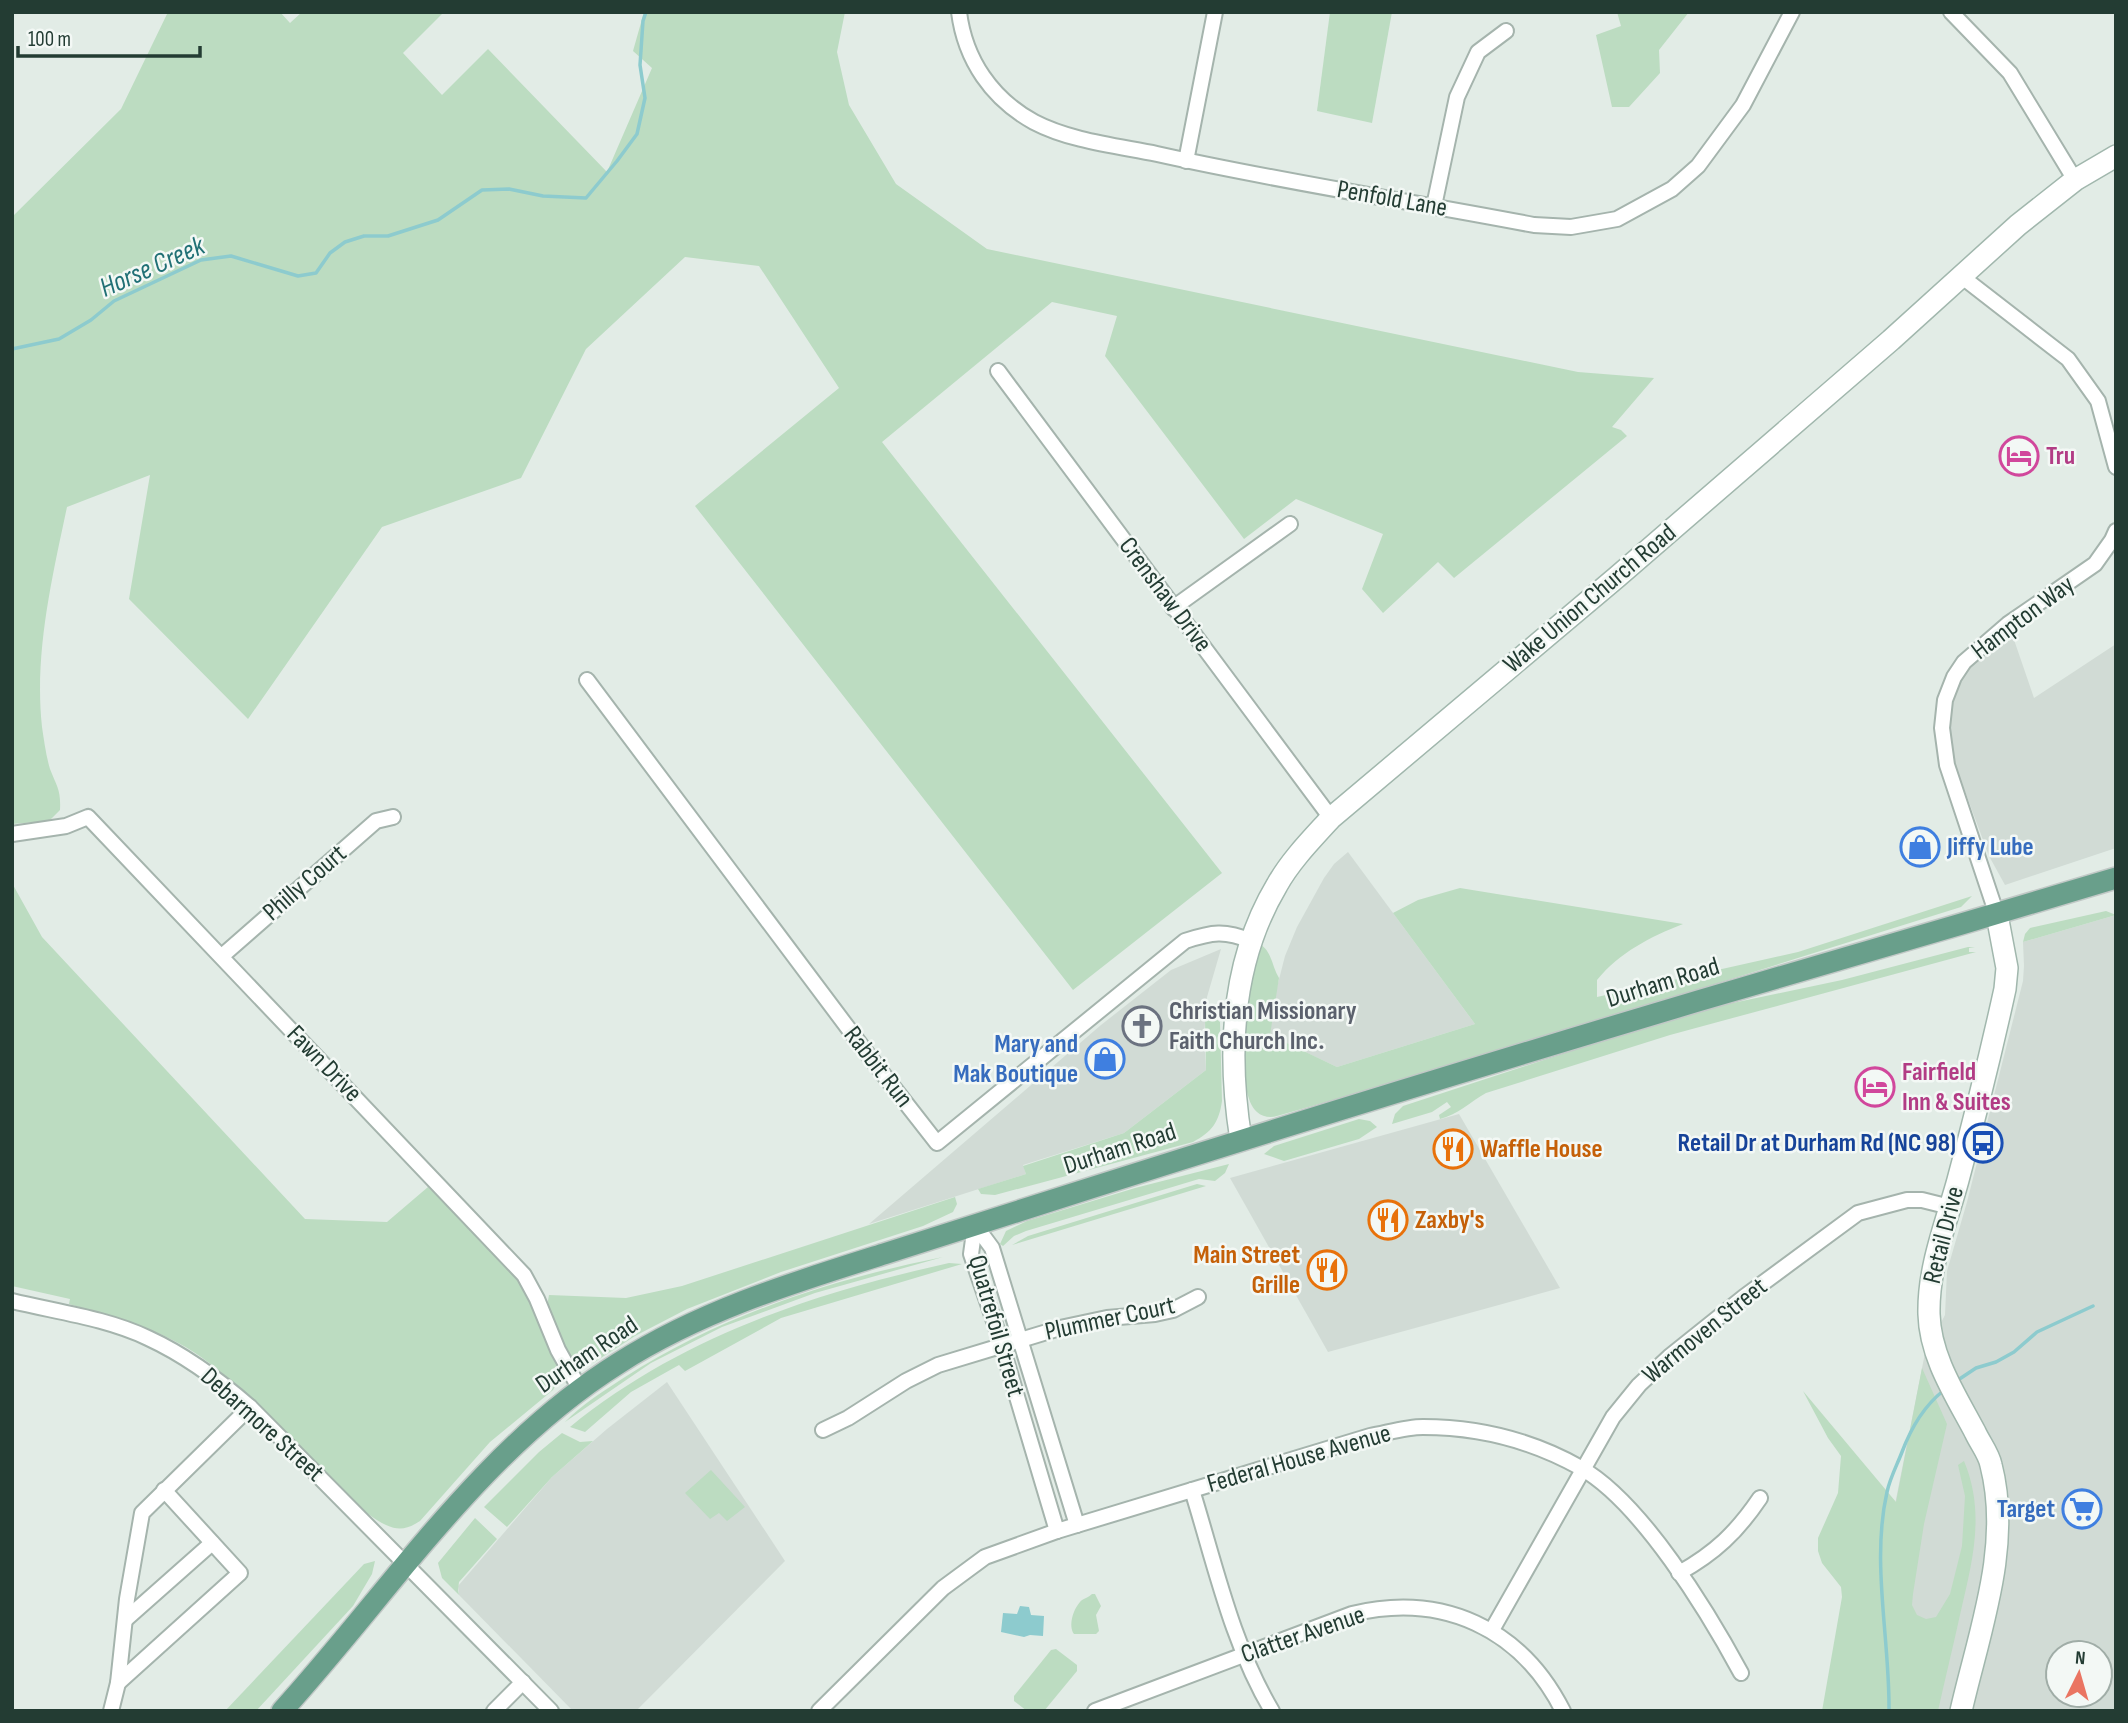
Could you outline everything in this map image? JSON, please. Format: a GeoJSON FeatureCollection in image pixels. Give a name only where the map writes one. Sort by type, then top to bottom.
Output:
{"type":"FeatureCollection","features":[{"type":"Feature","properties":{"kind":"main road","name":"Durham Road"},"geometry":{"type":"LineString","coordinates":[[282,1711],[464,1495],[507,1450],[550,1413],[616,1365],[653,1343],[736,1304],[796,1282],[1241,1140],[2116,878]]}},
{"type":"Feature","properties":{"kind":"street","name":"Penfold Lane"},"geometry":{"type":"LineString","coordinates":[[959,12],[967,47],[981,75],[1004,101],[1034,122],[1063,134],[1186,160],[1534,225],[1572,227],[1617,219],[1672,189],[1698,166],[1743,105],[1792,12]]}},
{"type":"Feature","properties":{"kind":"street"},"geometry":{"type":"LineString","coordinates":[[1186,160],[1215,12]]}},
{"type":"Feature","properties":{"kind":"street"},"geometry":{"type":"LineString","coordinates":[[1951,12],[2010,73],[2076,180]]}},
{"type":"Feature","properties":{"kind":"street"},"geometry":{"type":"LineString","coordinates":[[1434,206],[1457,97],[1478,52],[1506,31]]}},
{"type":"Feature","properties":{"kind":"street","name":"Wake Union Church Road"},"geometry":{"type":"LineString","coordinates":[[1241,1140],[1235,1098],[1234,1045],[1241,975],[1251,941],[1277,884],[1305,847],[1331,818],[1627,568],[1891,340],[2018,225],[2076,180],[2116,156]]}},
{"type":"Feature","properties":{"kind":"street"},"geometry":{"type":"LineString","coordinates":[[1961,276],[2068,359],[2098,401],[2116,467]]}},
{"type":"Feature","properties":{"kind":"street","name":"Crenshaw Drive"},"geometry":{"type":"LineString","coordinates":[[998,371],[1331,818]]}},
{"type":"Feature","properties":{"kind":"street"},"geometry":{"type":"LineString","coordinates":[[1173,608],[1290,524]]}},
{"type":"Feature","properties":{"kind":"street","name":"Hampton Way"},"geometry":{"type":"LineString","coordinates":[[1997,915],[1947,765],[1942,728],[1945,700],[1954,677],[1964,662],[2008,624],[2095,564],[2116,531]]}},
{"type":"Feature","properties":{"kind":"street","name":"Rabbit Run"},"geometry":{"type":"LineString","coordinates":[[587,680],[937,1143],[1185,941],[1209,933],[1232,933],[1251,941]]}},
{"type":"Feature","properties":{"kind":"street","name":"Fawn Drive"},"geometry":{"type":"LineString","coordinates":[[12,834],[66,826],[88,817],[524,1275],[580,1391]]}},
{"type":"Feature","properties":{"kind":"street","name":"Philly Court"},"geometry":{"type":"LineString","coordinates":[[222,956],[376,821],[393,817]]}},
{"type":"Feature","properties":{"kind":"street","name":"Retail Drive"},"geometry":{"type":"LineString","coordinates":[[1961,1711],[1998,1545],[1998,1504],[1991,1463],[1943,1371],[1930,1332],[1930,1288],[1934,1262],[2004,989],[2007,968],[1997,915]]}},
{"type":"Feature","properties":{"kind":"street","name":"Warmoven Street"},"geometry":{"type":"LineString","coordinates":[[1492,1630],[1613,1417],[1639,1384],[1744,1297],[1858,1213],[1907,1200],[1922,1200],[1950,1207]]}},
{"type":"Feature","properties":{"kind":"street","name":"Quatrefoil Street"},"geometry":{"type":"LineString","coordinates":[[975,1225],[992,1248],[1077,1525]]}},
{"type":"Feature","properties":{"kind":"street","name":"Quatrefoil Street"},"geometry":{"type":"LineString","coordinates":[[975,1225],[971,1254],[1057,1531]]}},
{"type":"Feature","properties":{"kind":"street","name":"Plummer Court"},"geometry":{"type":"LineString","coordinates":[[823,1430],[938,1365],[1000,1344],[1060,1328],[1107,1318],[1173,1310],[1198,1297]]}},
{"type":"Feature","properties":{"kind":"street","name":"Debarmore Street"},"geometry":{"type":"LineString","coordinates":[[12,1301],[114,1325],[146,1337],[185,1357],[226,1386],[250,1407],[551,1711]]}},
{"type":"Feature","properties":{"kind":"street"},"geometry":{"type":"LineString","coordinates":[[111,1711],[118,1683],[142,1513],[250,1407]]}},
{"type":"Feature","properties":{"kind":"street","name":"Federal House Avenue"},"geometry":{"type":"LineString","coordinates":[[819,1711],[943,1588],[985,1557],[1057,1531],[1370,1436],[1420,1427],[1475,1429],[1536,1447],[1583,1469],[1612,1492],[1640,1521],[1679,1573],[1741,1673]]}},
{"type":"Feature","properties":{"kind":"street"},"geometry":{"type":"LineString","coordinates":[[118,1683],[240,1573],[164,1490]]}},
{"type":"Feature","properties":{"kind":"street"},"geometry":{"type":"LineString","coordinates":[[1192,1490],[1243,1655],[1255,1683],[1272,1711]]}},
{"type":"Feature","properties":{"kind":"street"},"geometry":{"type":"LineString","coordinates":[[1679,1573],[1706,1558],[1740,1527],[1760,1498]]}},
{"type":"Feature","properties":{"kind":"street"},"geometry":{"type":"LineString","coordinates":[[125,1620],[212,1543]]}},
{"type":"Feature","properties":{"kind":"street","name":"Clatter Avenue"},"geometry":{"type":"LineString","coordinates":[[1095,1711],[1352,1614],[1392,1607],[1444,1612],[1466,1618],[1492,1630],[1525,1656],[1553,1691],[1563,1711]]}},
{"type":"Feature","properties":{"kind":"street"},"geometry":{"type":"LineString","coordinates":[[494,1711],[523,1682]]}},
{"type":"Feature","properties":{"kind":"shaded area"},"geometry":{"type":"Polygon","coordinates":[[[2011,631],[2034,698],[2116,644],[2116,848],[2005,885],[1989,856],[1950,751],[1946,732],[1951,697],[1960,680],[1971,664],[2011,631]]]}},
{"type":"Feature","properties":{"kind":"shaded area"},"geometry":{"type":"Polygon","coordinates":[[[1348,852],[1475,1024],[1337,1067],[1269,1035],[1285,956],[1297,927],[1324,878],[1334,864],[1348,852]]]}},
{"type":"Feature","properties":{"kind":"shaded area"},"geometry":{"type":"Polygon","coordinates":[[[2116,915],[2116,1711],[1854,1711],[1925,1353],[1945,1315],[1947,1271],[2023,981],[2023,942],[2116,915]]]}},
{"type":"Feature","properties":{"kind":"shaded area"},"geometry":{"type":"Polygon","coordinates":[[[1221,949],[1207,997],[1204,1036],[1206,1070],[1124,1133],[1023,1165],[1026,1174],[869,1224],[1101,1025],[1171,970],[1221,949]]]}},
{"type":"Feature","properties":{"kind":"shaded area"},"geometry":{"type":"Polygon","coordinates":[[[1459,1114],[1560,1288],[1328,1352],[1230,1178],[1459,1114]]]}},
{"type":"Feature","properties":{"kind":"shaded area"},"geometry":{"type":"Polygon","coordinates":[[[667,1382],[785,1561],[636,1711],[573,1711],[459,1595],[458,1586],[552,1477],[667,1382]]]}},
{"type":"Feature","properties":{"kind":"green space"},"geometry":{"type":"Polygon","coordinates":[[[168,12],[280,12],[290,23],[302,12],[444,12],[403,53],[442,95],[488,49],[607,172],[652,68],[633,51],[644,12],[845,12],[837,52],[849,105],[896,184],[987,249],[1578,372],[1654,378],[1612,427],[1627,436],[1454,578],[1438,562],[1383,613],[1362,589],[1383,534],[1296,499],[1244,539],[1105,356],[1117,316],[1052,302],[882,442],[1222,873],[1073,990],[695,506],[839,388],[759,266],[685,257],[586,349],[521,478],[382,527],[248,719],[129,599],[150,475],[67,507],[46,616],[40,672],[42,727],[49,764],[59,793],[60,810],[49,821],[12,824],[12,217],[121,109],[168,12]]]}},
{"type":"Feature","properties":{"kind":"green space"},"geometry":{"type":"Polygon","coordinates":[[[1330,12],[1392,12],[1372,123],[1317,111],[1330,12]]]}},
{"type":"Feature","properties":{"kind":"green space"},"geometry":{"type":"Polygon","coordinates":[[[1617,12],[1689,12],[1659,50],[1660,73],[1629,107],[1612,107],[1596,35],[1621,26],[1617,12]]]}},
{"type":"Feature","properties":{"kind":"green space"},"geometry":{"type":"Polygon","coordinates":[[[12,883],[42,937],[305,1219],[387,1222],[428,1187],[519,1279],[549,1340],[559,1375],[558,1381],[553,1390],[490,1442],[420,1521],[407,1527],[395,1528],[368,1514],[248,1395],[186,1347],[138,1325],[69,1304],[70,1299],[12,1286],[12,883]]]}},
{"type":"Feature","properties":{"kind":"green space"},"geometry":{"type":"Polygon","coordinates":[[[1460,888],[1683,924],[1647,940],[1616,961],[1597,980],[1597,997],[1798,952],[1972,896],[1961,907],[1463,1063],[1275,1117],[1257,1112],[1246,1088],[1243,1028],[1248,980],[1261,945],[1270,956],[1279,978],[1270,1035],[1337,1067],[1475,1024],[1393,913],[1418,900],[1460,888]]]}},
{"type":"Feature","properties":{"kind":"green space"},"geometry":{"type":"Polygon","coordinates":[[[2106,911],[2116,915],[2023,942],[2030,928],[2106,911]]]}},
{"type":"Feature","properties":{"kind":"green space"},"geometry":{"type":"Polygon","coordinates":[[[1968,947],[1975,947],[1969,948],[1969,952],[1976,952],[1670,1035],[1486,1093],[1440,1119],[1439,1115],[1451,1107],[1447,1102],[1432,1112],[1392,1124],[1395,1114],[1403,1106],[1709,1008],[1842,980],[1968,947]]]}},
{"type":"Feature","properties":{"kind":"green space"},"geometry":{"type":"Polygon","coordinates":[[[1212,1016],[1220,1022],[1222,1101],[1217,1121],[1205,1134],[1193,1142],[995,1195],[981,1194],[978,1189],[1026,1174],[1023,1166],[1124,1133],[1206,1070],[1205,1020],[1212,1016]]]}},
{"type":"Feature","properties":{"kind":"green space"},"geometry":{"type":"Polygon","coordinates":[[[1359,1119],[1370,1121],[1377,1127],[1359,1139],[1284,1161],[1264,1154],[1274,1146],[1359,1119]]]}},
{"type":"Feature","properties":{"kind":"green space"},"geometry":{"type":"Polygon","coordinates":[[[1229,1164],[1225,1173],[1215,1181],[1199,1179],[1026,1231],[1014,1236],[1003,1246],[1000,1244],[1006,1231],[1027,1221],[1135,1188],[1229,1164]]]}},
{"type":"Feature","properties":{"kind":"green space"},"geometry":{"type":"Polygon","coordinates":[[[1197,1184],[1206,1186],[1012,1245],[1028,1236],[1197,1184]]]}},
{"type":"Feature","properties":{"kind":"green space"},"geometry":{"type":"Polygon","coordinates":[[[955,1197],[957,1204],[953,1212],[923,1226],[781,1272],[687,1309],[635,1336],[593,1363],[578,1363],[566,1352],[547,1306],[549,1295],[626,1298],[682,1286],[955,1197]]]}},
{"type":"Feature","properties":{"kind":"green space"},"geometry":{"type":"Polygon","coordinates":[[[943,1257],[815,1293],[722,1327],[651,1363],[565,1422],[586,1404],[661,1355],[738,1318],[778,1302],[860,1276],[943,1257]]]}},
{"type":"Feature","properties":{"kind":"green space"},"geometry":{"type":"Polygon","coordinates":[[[949,1263],[962,1264],[781,1318],[685,1371],[679,1365],[631,1392],[585,1432],[570,1427],[656,1368],[749,1323],[848,1289],[949,1263]]]}},
{"type":"Feature","properties":{"kind":"green space"},"geometry":{"type":"Polygon","coordinates":[[[1922,1368],[1947,1424],[1924,1524],[1913,1594],[1912,1605],[1917,1615],[1926,1619],[1936,1617],[1950,1594],[1962,1546],[1965,1496],[1958,1465],[1964,1461],[1971,1481],[1976,1519],[1969,1576],[1938,1711],[1822,1711],[1842,1597],[1841,1587],[1822,1563],[1818,1538],[1838,1493],[1841,1456],[1828,1438],[1803,1391],[1896,1502],[1922,1368]]]}},
{"type":"Feature","properties":{"kind":"green space"},"geometry":{"type":"Polygon","coordinates":[[[562,1433],[580,1442],[593,1441],[552,1477],[507,1527],[484,1507],[562,1433]]]}},
{"type":"Feature","properties":{"kind":"green space"},"geometry":{"type":"Polygon","coordinates":[[[711,1470],[745,1507],[727,1521],[719,1513],[710,1519],[685,1493],[711,1470]]]}},
{"type":"Feature","properties":{"kind":"green space"},"geometry":{"type":"Polygon","coordinates":[[[475,1518],[497,1539],[459,1582],[459,1595],[442,1578],[438,1563],[475,1518]]]}},
{"type":"Feature","properties":{"kind":"green space"},"geometry":{"type":"Polygon","coordinates":[[[375,1561],[372,1574],[353,1606],[256,1711],[225,1711],[364,1564],[375,1561]]]}},
{"type":"Feature","properties":{"kind":"green space"},"geometry":{"type":"Polygon","coordinates":[[[1095,1594],[1101,1606],[1096,1615],[1099,1631],[1096,1634],[1074,1634],[1071,1626],[1074,1612],[1082,1600],[1095,1594]]]}},
{"type":"Feature","properties":{"kind":"green space"},"geometry":{"type":"Polygon","coordinates":[[[1056,1649],[1077,1665],[1077,1671],[1044,1711],[1027,1711],[1014,1701],[1014,1696],[1051,1650],[1056,1649]]]}},
{"type":"Feature","properties":{"kind":"water"},"geometry":{"type":"Polygon","coordinates":[[[1020,1606],[1029,1607],[1031,1615],[1044,1616],[1043,1636],[1024,1637],[1001,1632],[1003,1613],[1017,1614],[1020,1606]]]}},
{"type":"Feature","properties":{"kind":"waterway","name":"Horse Creek"},"geometry":{"type":"LineString","coordinates":[[12,349],[59,339],[91,320],[114,301],[201,260],[231,256],[298,276],[316,273],[330,253],[345,242],[364,236],[388,236],[438,220],[482,190],[509,189],[543,196],[586,198],[637,134],[645,98],[640,65],[646,12]]}},
{"type":"Feature","properties":{"kind":"waterway"},"geometry":{"type":"LineString","coordinates":[[1955,1382],[1976,1368],[1996,1362],[2014,1352],[2037,1332],[2093,1306]]}},
{"type":"Feature","properties":{"kind":"waterway"},"geometry":{"type":"LineString","coordinates":[[1889,1711],[1881,1573],[1887,1492],[1914,1426],[1929,1404],[1943,1391]]}},
{"type":"Feature","properties":{"kind":"place","name":"Tru"},"geometry":{"type":"Point","coordinates":[2019,456]}},
{"type":"Feature","properties":{"kind":"place","name":"Jiffy Lube"},"geometry":{"type":"Point","coordinates":[1920,847]}},
{"type":"Feature","properties":{"kind":"place","name":"Christian Missionary Faith Church Inc."},"geometry":{"type":"Point","coordinates":[1142,1026]}},
{"type":"Feature","properties":{"kind":"place","name":"Mary and Mak Boutique"},"geometry":{"type":"Point","coordinates":[1105,1059]}},
{"type":"Feature","properties":{"kind":"place","name":"Fairfield Inn & Suites"},"geometry":{"type":"Point","coordinates":[1875,1087]}},
{"type":"Feature","properties":{"kind":"place","name":"Retail Dr at Durham Rd (NC 98)"},"geometry":{"type":"Point","coordinates":[1983,1143]}},
{"type":"Feature","properties":{"kind":"place","name":"Waffle House"},"geometry":{"type":"Point","coordinates":[1453,1149]}},
{"type":"Feature","properties":{"kind":"place","name":"Zaxby's"},"geometry":{"type":"Point","coordinates":[1388,1220]}},
{"type":"Feature","properties":{"kind":"place","name":"Main Street Grille"},"geometry":{"type":"Point","coordinates":[1327,1270]}},
{"type":"Feature","properties":{"kind":"place","name":"Target"},"geometry":{"type":"Point","coordinates":[2082,1509]}}]}
